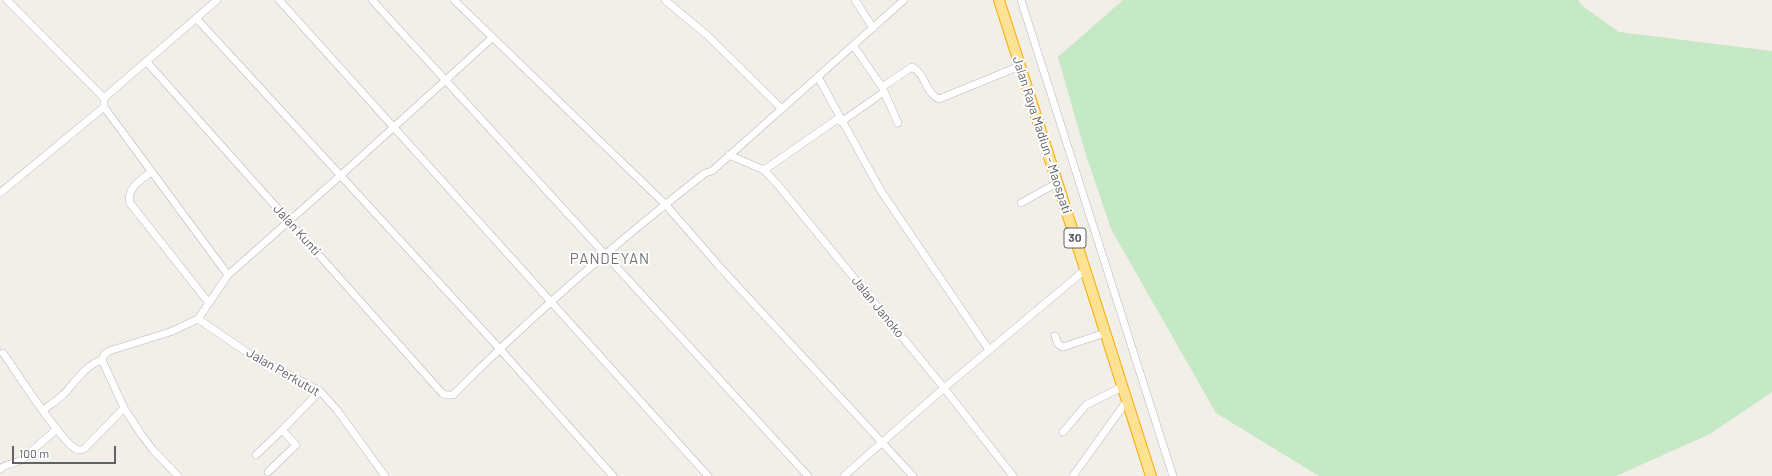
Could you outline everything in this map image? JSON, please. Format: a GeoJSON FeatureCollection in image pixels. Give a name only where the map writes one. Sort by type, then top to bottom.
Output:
{"type":"FeatureCollection","features":[{"type":"Feature","properties":{"kind":"highway","name":"Jalan Raya Madiun - Maospati"},"geometry":{"type":"LineString","coordinates":[[999,0],[1126,402],[1151,476]]}},
{"type":"Feature","properties":{"kind":"street"},"geometry":{"type":"LineString","coordinates":[[7,0],[104,98],[104,107],[150,172],[228,275]]}},
{"type":"Feature","properties":{"kind":"street"},"geometry":{"type":"LineString","coordinates":[[104,98],[218,0]]}},
{"type":"Feature","properties":{"kind":"street"},"geometry":{"type":"LineString","coordinates":[[279,0],[708,476]]}},
{"type":"Feature","properties":{"kind":"street"},"geometry":{"type":"LineString","coordinates":[[372,0],[808,476]]}},
{"type":"Feature","properties":{"kind":"street"},"geometry":{"type":"LineString","coordinates":[[454,0],[666,204],[720,266],[913,476]]}},
{"type":"Feature","properties":{"kind":"street"},"geometry":{"type":"LineString","coordinates":[[665,0],[708,36],[782,108]]}},
{"type":"Feature","properties":{"kind":"street"},"geometry":{"type":"LineString","coordinates":[[855,0],[873,28]]}},
{"type":"Feature","properties":{"kind":"street"},"geometry":{"type":"LineString","coordinates":[[499,348],[666,204],[729,155],[904,0]]}},
{"type":"Feature","properties":{"kind":"street"},"geometry":{"type":"LineString","coordinates":[[1021,0],[1173,476]]}},
{"type":"Feature","properties":{"kind":"street"},"geometry":{"type":"LineString","coordinates":[[196,18],[499,348],[613,476]]}},
{"type":"Feature","properties":{"kind":"street"},"geometry":{"type":"LineString","coordinates":[[178,476],[153,450],[124,408],[102,360],[104,355],[109,351],[170,332],[198,319],[228,275],[492,38]]}},
{"type":"Feature","properties":{"kind":"street"},"geometry":{"type":"LineString","coordinates":[[853,45],[883,90],[898,123]]}},
{"type":"Feature","properties":{"kind":"street","name":"Jalan Kunti"},"geometry":{"type":"LineString","coordinates":[[146,61],[442,393],[450,396],[453,395],[499,348]]}},
{"type":"Feature","properties":{"kind":"street"},"geometry":{"type":"LineString","coordinates":[[764,170],[840,120],[883,90],[912,67],[919,71],[932,96],[939,99],[1020,66]]}},
{"type":"Feature","properties":{"kind":"street"},"geometry":{"type":"LineString","coordinates":[[818,76],[840,120],[881,191],[989,350]]}},
{"type":"Feature","properties":{"kind":"street"},"geometry":{"type":"LineString","coordinates":[[0,192],[104,107]]}},
{"type":"Feature","properties":{"kind":"street","name":"Jalan Janoko"},"geometry":{"type":"LineString","coordinates":[[729,155],[764,170],[776,183],[1014,476]]}},
{"type":"Feature","properties":{"kind":"street"},"geometry":{"type":"LineString","coordinates":[[150,172],[132,188],[129,196],[130,202],[209,303]]}},
{"type":"Feature","properties":{"kind":"street"},"geometry":{"type":"LineString","coordinates":[[1021,203],[1057,184]]}},
{"type":"Feature","properties":{"kind":"street"},"geometry":{"type":"LineString","coordinates":[[844,476],[944,388],[1084,270]]}},
{"type":"Feature","properties":{"kind":"street","name":"Jalan Perkutut"},"geometry":{"type":"LineString","coordinates":[[198,319],[248,353],[320,391],[337,410],[385,476]]}},
{"type":"Feature","properties":{"kind":"street"},"geometry":{"type":"LineString","coordinates":[[1055,336],[1058,344],[1063,347],[1105,333]]}},
{"type":"Feature","properties":{"kind":"street"},"geometry":{"type":"LineString","coordinates":[[3,353],[57,429],[74,448],[81,450],[88,446],[124,408]]}},
{"type":"Feature","properties":{"kind":"street"},"geometry":{"type":"LineString","coordinates":[[43,410],[62,395],[97,361],[102,360]]}},
{"type":"Feature","properties":{"kind":"street"},"geometry":{"type":"LineString","coordinates":[[1064,432],[1080,411],[1091,401],[1122,387]]}},
{"type":"Feature","properties":{"kind":"street"},"geometry":{"type":"LineString","coordinates":[[256,454],[320,391]]}},
{"type":"Feature","properties":{"kind":"street"},"geometry":{"type":"LineString","coordinates":[[1073,476],[1126,402]]}},
{"type":"Feature","properties":{"kind":"street"},"geometry":{"type":"LineString","coordinates":[[0,469],[6,464],[15,463],[22,460],[57,429]]}},
{"type":"Feature","properties":{"kind":"street"},"geometry":{"type":"LineString","coordinates":[[268,472],[296,445],[282,430]]}},
{"type":"Feature","properties":{"kind":"green space"},"geometry":{"type":"Polygon","coordinates":[[[1123,0],[1578,0],[1581,5],[1619,32],[1772,51],[1772,392],[1710,434],[1616,476],[1319,476],[1216,413],[1111,229],[1085,152],[1058,57],[1123,0]]]}},
{"type":"Feature","properties":{"kind":"district","name":"PANDEYAN"},"geometry":{"type":"Point","coordinates":[610,259]}}]}
